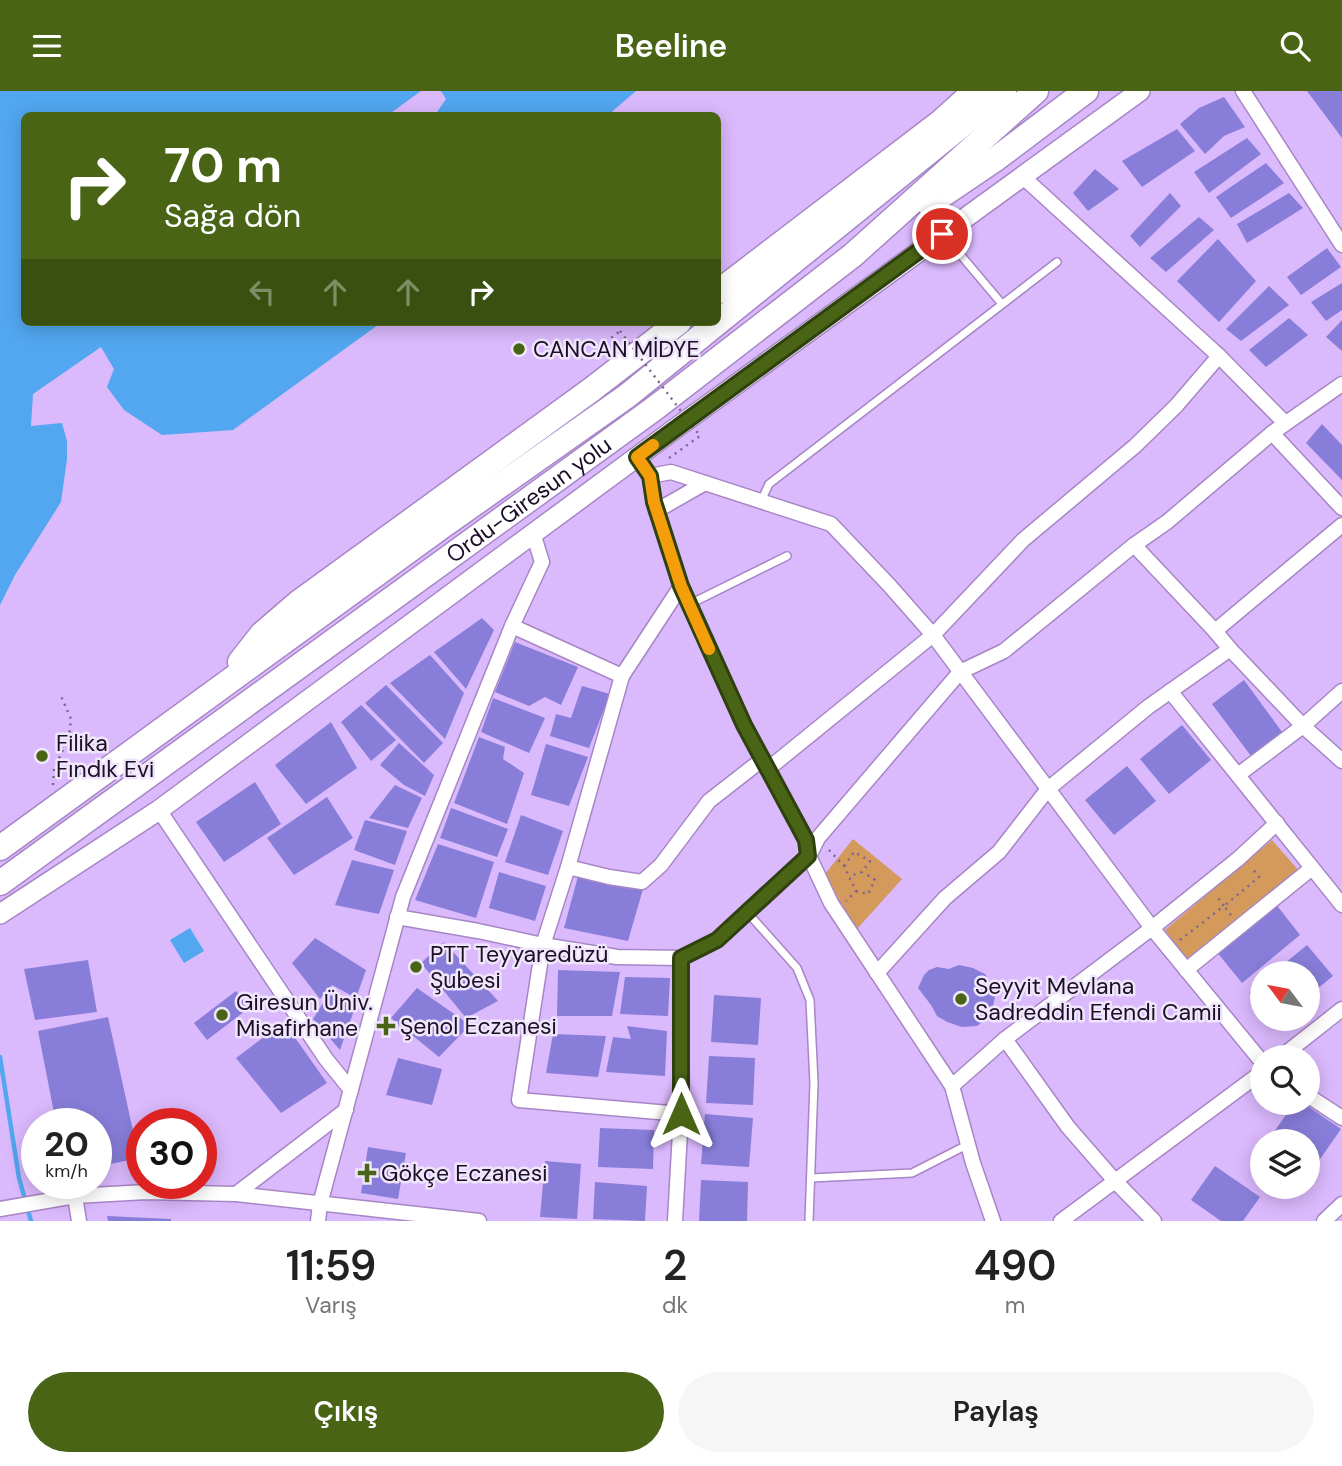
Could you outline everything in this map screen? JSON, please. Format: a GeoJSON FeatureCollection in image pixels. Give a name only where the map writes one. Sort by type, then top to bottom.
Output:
{"type":"FeatureCollection","features":[{"type":"Feature","properties":{"kind":"highway"},"geometry":{"type":"LineString","coordinates":[[819,241],[975,91]]}},
{"type":"Feature","properties":{"kind":"highway","name":"Ordu-Giresun yolu"},"geometry":{"type":"LineString","coordinates":[[721,320],[1004,91]]}},
{"type":"Feature","properties":{"kind":"highway","name":"Ordu-Giresun yolu"},"geometry":{"type":"LineString","coordinates":[[6,879],[655,408],[853,255],[1036,91]]}},
{"type":"Feature","properties":{"kind":"highway"},"geometry":{"type":"LineString","coordinates":[[853,255],[997,158],[1086,91]]}},
{"type":"Feature","properties":{"kind":"highway"},"geometry":{"type":"LineString","coordinates":[[721,290],[942,121]]}},
{"type":"Feature","properties":{"kind":"highway"},"geometry":{"type":"LineString","coordinates":[[220,687],[262,634],[298,603],[591,390],[673,326]]}},
{"type":"Feature","properties":{"kind":"highway","name":"Ordu-Giresun yolu"},"geometry":{"type":"LineString","coordinates":[[5,845],[440,527],[627,396],[714,326]]}},
{"type":"Feature","properties":{"kind":"street"},"geometry":{"type":"LineString","coordinates":[[0,914],[159,810],[533,533],[1139,91]]}},
{"type":"Feature","properties":{"kind":"street"},"geometry":{"type":"LineString","coordinates":[[1243,91],[1342,246]]}},
{"type":"Feature","properties":{"kind":"street"},"geometry":{"type":"LineString","coordinates":[[1022,176],[1219,356],[1285,423]]}},
{"type":"Feature","properties":{"kind":"street"},"geometry":{"type":"LineString","coordinates":[[568,866],[642,882],[661,866],[709,801],[765,764],[933,635],[1023,540],[1135,446],[1219,356]]}},
{"type":"Feature","properties":{"kind":"street"},"geometry":{"type":"LineString","coordinates":[[397,917],[617,957],[681,958],[717,940],[808,856],[818,838],[960,672],[1004,651],[1134,545],[1167,522],[1272,433],[1342,384]]}},
{"type":"Feature","properties":{"kind":"street"},"geometry":{"type":"LineString","coordinates":[[1272,433],[1342,508]]}},
{"type":"Feature","properties":{"kind":"street"},"geometry":{"type":"LineString","coordinates":[[637,457],[650,476],[656,511],[681,586],[744,725],[806,840],[808,856],[836,910],[952,1087],[993,1221]]}},
{"type":"Feature","properties":{"kind":"street"},"geometry":{"type":"LineString","coordinates":[[650,476],[671,472],[831,524],[933,635],[1152,928],[1250,1047]]}},
{"type":"Feature","properties":{"kind":"street"},"geometry":{"type":"LineString","coordinates":[[656,511],[705,483]]}},
{"type":"Feature","properties":{"kind":"street"},"geometry":{"type":"LineString","coordinates":[[1215,631],[1342,525]]}},
{"type":"Feature","properties":{"kind":"street"},"geometry":{"type":"LineString","coordinates":[[318,1221],[320,1204],[408,884],[512,626],[542,562],[533,533]]}},
{"type":"Feature","properties":{"kind":"street"},"geometry":{"type":"LineString","coordinates":[[1134,545],[1303,726],[1342,761]]}},
{"type":"Feature","properties":{"kind":"street"},"geometry":{"type":"LineString","coordinates":[[681,586],[622,676],[543,945],[519,1100],[681,1114]]}},
{"type":"Feature","properties":{"kind":"street"},"geometry":{"type":"LineString","coordinates":[[512,626],[622,676]]}},
{"type":"Feature","properties":{"kind":"street"},"geometry":{"type":"LineString","coordinates":[[877,973],[945,898],[999,852],[1048,789],[1170,691],[1230,649]]}},
{"type":"Feature","properties":{"kind":"street"},"geometry":{"type":"LineString","coordinates":[[1170,691],[1342,905]]}},
{"type":"Feature","properties":{"kind":"street"},"geometry":{"type":"LineString","coordinates":[[1238,775],[1303,726],[1342,691]]}},
{"type":"Feature","properties":{"kind":"street"},"geometry":{"type":"LineString","coordinates":[[159,810],[326,1059],[351,1090]]}},
{"type":"Feature","properties":{"kind":"street"},"geometry":{"type":"LineString","coordinates":[[952,1087],[1005,1039],[1152,928],[1242,856],[1278,823]]}},
{"type":"Feature","properties":{"kind":"street"},"geometry":{"type":"LineString","coordinates":[[1186,970],[1312,868]]}},
{"type":"Feature","properties":{"kind":"street"},"geometry":{"type":"LineString","coordinates":[[675,1221],[681,1114],[681,958]]}},
{"type":"Feature","properties":{"kind":"street"},"geometry":{"type":"LineString","coordinates":[[1296,1045],[1342,1009]]}},
{"type":"Feature","properties":{"kind":"street"},"geometry":{"type":"LineString","coordinates":[[1005,1039],[1068,1127],[1154,1221]]}},
{"type":"Feature","properties":{"kind":"street"},"geometry":{"type":"LineString","coordinates":[[1061,1221],[1250,1081]]}},
{"type":"Feature","properties":{"kind":"street"},"geometry":{"type":"LineString","coordinates":[[1320,1104],[1342,1118]]}},
{"type":"Feature","properties":{"kind":"street"},"geometry":{"type":"LineString","coordinates":[[236,1194],[346,1111]]}},
{"type":"Feature","properties":{"kind":"street"},"geometry":{"type":"LineString","coordinates":[[112,1194],[236,1194],[471,1221]]}},
{"type":"Feature","properties":{"kind":"street"},"geometry":{"type":"LineString","coordinates":[[0,1209],[59,1199]]}},
{"type":"Feature","properties":{"kind":"street"},"geometry":{"type":"LineString","coordinates":[[75,1199],[79,1221]]}},
{"type":"Feature","properties":{"kind":"street"},"geometry":{"type":"LineString","coordinates":[[1324,1221],[1342,1204]]}},
{"type":"Feature","properties":{"kind":"lane"},"geometry":{"type":"LineString","coordinates":[[942,234],[1002,304]]}},
{"type":"Feature","properties":{"kind":"lane"},"geometry":{"type":"LineString","coordinates":[[761,501],[769,484],[1057,262]]}},
{"type":"Feature","properties":{"kind":"lane"},"geometry":{"type":"LineString","coordinates":[[689,604],[787,556]]}},
{"type":"Feature","properties":{"kind":"lane"},"geometry":{"type":"LineString","coordinates":[[747,912],[797,968],[810,1000],[814,1083],[809,1221]]}},
{"type":"Feature","properties":{"kind":"lane"},"geometry":{"type":"LineString","coordinates":[[811,1178],[912,1173],[968,1145]]}},
{"type":"Feature","properties":{"kind":"path"},"geometry":{"type":"LineString","coordinates":[[599,351],[597,349],[620,331],[701,436],[667,459]]}},
{"type":"Feature","properties":{"kind":"path"},"geometry":{"type":"LineString","coordinates":[[53,789],[54,769],[69,737],[72,719],[61,695]]}},
{"type":"Feature","properties":{"kind":"path"},"geometry":{"type":"LineString","coordinates":[[818,838],[844,866],[856,891]]}},
{"type":"Feature","properties":{"kind":"path"},"geometry":{"type":"LineString","coordinates":[[844,866],[853,852],[870,861],[862,872],[849,876]]}},
{"type":"Feature","properties":{"kind":"path"},"geometry":{"type":"LineString","coordinates":[[1169,949],[1259,877],[1242,856]]}},
{"type":"Feature","properties":{"kind":"path"},"geometry":{"type":"LineString","coordinates":[[856,891],[868,894],[875,880],[862,872]]}},
{"type":"Feature","properties":{"kind":"path"},"geometry":{"type":"LineString","coordinates":[[1207,884],[1224,906]]}},
{"type":"Feature","properties":{"kind":"path"},"geometry":{"type":"LineString","coordinates":[[836,910],[856,891]]}},
{"type":"Feature","properties":{"kind":"shaded area"},"geometry":{"type":"Polygon","coordinates":[[[853,839],[902,879],[856,930],[825,874],[853,839]]]}},
{"type":"Feature","properties":{"kind":"shaded area"},"geometry":{"type":"Polygon","coordinates":[[[1272,840],[1300,872],[1188,962],[1165,930],[1272,840]]]}},
{"type":"Feature","properties":{"kind":"water"},"geometry":{"type":"Polygon","coordinates":[[[0,91],[421,91],[392,112],[21,112],[21,326],[376,326],[233,430],[162,435],[124,410],[107,387],[114,369],[101,347],[33,394],[31,426],[62,423],[67,441],[61,502],[15,575],[0,605],[0,91]]]}},
{"type":"Feature","properties":{"kind":"water"},"geometry":{"type":"Polygon","coordinates":[[[441,91],[636,91],[612,112],[437,112],[446,99],[441,91]]]}},
{"type":"Feature","properties":{"kind":"water"},"geometry":{"type":"Polygon","coordinates":[[[190,928],[204,951],[184,963],[170,940],[190,928]]]}},
{"type":"Feature","properties":{"kind":"building"},"geometry":{"type":"Polygon","coordinates":[[[1307,91],[1342,91],[1342,138],[1307,91]]]}},
{"type":"Feature","properties":{"kind":"building"},"geometry":{"type":"Polygon","coordinates":[[[1224,97],[1245,127],[1224,136],[1205,154],[1180,124],[1199,108],[1224,97]]]}},
{"type":"Feature","properties":{"kind":"building"},"geometry":{"type":"Polygon","coordinates":[[[1177,129],[1195,151],[1142,187],[1122,161],[1177,129]]]}},
{"type":"Feature","properties":{"kind":"building"},"geometry":{"type":"Polygon","coordinates":[[[1247,138],[1261,154],[1209,193],[1194,172],[1247,138]]]}},
{"type":"Feature","properties":{"kind":"building"},"geometry":{"type":"Polygon","coordinates":[[[1266,163],[1284,183],[1231,218],[1216,197],[1266,163]]]}},
{"type":"Feature","properties":{"kind":"building"},"geometry":{"type":"Polygon","coordinates":[[[1095,169],[1119,189],[1088,211],[1073,193],[1095,169]]]}},
{"type":"Feature","properties":{"kind":"building"},"geometry":{"type":"Polygon","coordinates":[[[1170,193],[1181,206],[1140,247],[1130,236],[1170,193]]]}},
{"type":"Feature","properties":{"kind":"building"},"geometry":{"type":"Polygon","coordinates":[[[1289,193],[1303,208],[1247,243],[1237,224],[1289,193]]]}},
{"type":"Feature","properties":{"kind":"building"},"geometry":{"type":"Polygon","coordinates":[[[1199,217],[1214,230],[1166,272],[1150,258],[1199,217]]]}},
{"type":"Feature","properties":{"kind":"building"},"geometry":{"type":"Polygon","coordinates":[[[1218,239],[1256,281],[1219,322],[1177,281],[1218,239]]]}},
{"type":"Feature","properties":{"kind":"building"},"geometry":{"type":"Polygon","coordinates":[[[1327,248],[1341,267],[1301,295],[1287,277],[1327,248]]]}},
{"type":"Feature","properties":{"kind":"building"},"geometry":{"type":"Polygon","coordinates":[[[1342,283],[1342,310],[1326,321],[1311,302],[1342,283]]]}},
{"type":"Feature","properties":{"kind":"building"},"geometry":{"type":"Polygon","coordinates":[[[1269,286],[1289,305],[1241,341],[1226,329],[1269,286]]]}},
{"type":"Feature","properties":{"kind":"building"},"geometry":{"type":"Polygon","coordinates":[[[1289,318],[1308,335],[1266,367],[1249,350],[1289,318]]]}},
{"type":"Feature","properties":{"kind":"building"},"geometry":{"type":"Polygon","coordinates":[[[1342,320],[1342,351],[1326,337],[1342,320]]]}},
{"type":"Feature","properties":{"kind":"building"},"geometry":{"type":"Polygon","coordinates":[[[1322,424],[1342,445],[1342,480],[1306,443],[1322,424]]]}},
{"type":"Feature","properties":{"kind":"building"},"geometry":{"type":"Polygon","coordinates":[[[482,618],[494,630],[466,689],[434,652],[482,618]]]}},
{"type":"Feature","properties":{"kind":"building"},"geometry":{"type":"Polygon","coordinates":[[[515,642],[578,667],[561,705],[545,697],[529,706],[495,692],[515,642]]]}},
{"type":"Feature","properties":{"kind":"building"},"geometry":{"type":"Polygon","coordinates":[[[430,655],[464,693],[445,739],[390,683],[430,655]]]}},
{"type":"Feature","properties":{"kind":"building"},"geometry":{"type":"Polygon","coordinates":[[[1244,680],[1282,732],[1251,756],[1212,704],[1244,680]]]}},
{"type":"Feature","properties":{"kind":"building"},"geometry":{"type":"Polygon","coordinates":[[[386,685],[443,743],[424,763],[365,703],[386,685]]]}},
{"type":"Feature","properties":{"kind":"building"},"geometry":{"type":"Polygon","coordinates":[[[582,686],[610,694],[589,748],[550,736],[556,714],[571,718],[582,686]]]}},
{"type":"Feature","properties":{"kind":"building"},"geometry":{"type":"Polygon","coordinates":[[[493,698],[545,718],[529,753],[481,732],[493,698]]]}},
{"type":"Feature","properties":{"kind":"building"},"geometry":{"type":"Polygon","coordinates":[[[361,705],[396,740],[371,761],[341,722],[361,705]]]}},
{"type":"Feature","properties":{"kind":"building"},"geometry":{"type":"Polygon","coordinates":[[[331,722],[357,768],[306,804],[275,765],[331,722]]]}},
{"type":"Feature","properties":{"kind":"building"},"geometry":{"type":"Polygon","coordinates":[[[1182,725],[1211,760],[1169,794],[1140,759],[1182,725]]]}},
{"type":"Feature","properties":{"kind":"building"},"geometry":{"type":"Polygon","coordinates":[[[479,737],[505,747],[503,759],[524,773],[507,824],[454,803],[479,737]]]}},
{"type":"Feature","properties":{"kind":"building"},"geometry":{"type":"Polygon","coordinates":[[[399,743],[434,775],[425,796],[404,785],[380,765],[399,743]]]}},
{"type":"Feature","properties":{"kind":"building"},"geometry":{"type":"Polygon","coordinates":[[[546,744],[588,757],[569,806],[531,795],[546,744]]]}},
{"type":"Feature","properties":{"kind":"building"},"geometry":{"type":"Polygon","coordinates":[[[1127,766],[1156,801],[1114,835],[1085,800],[1127,766]]]}},
{"type":"Feature","properties":{"kind":"building"},"geometry":{"type":"Polygon","coordinates":[[[255,782],[281,824],[224,862],[196,822],[255,782]]]}},
{"type":"Feature","properties":{"kind":"building"},"geometry":{"type":"Polygon","coordinates":[[[395,785],[422,798],[408,828],[369,818],[395,785]]]}},
{"type":"Feature","properties":{"kind":"building"},"geometry":{"type":"Polygon","coordinates":[[[327,797],[353,838],[294,875],[267,838],[327,797]]]}},
{"type":"Feature","properties":{"kind":"building"},"geometry":{"type":"Polygon","coordinates":[[[451,808],[508,829],[497,857],[440,838],[451,808]]]}},
{"type":"Feature","properties":{"kind":"building"},"geometry":{"type":"Polygon","coordinates":[[[521,815],[563,831],[548,875],[505,862],[521,815]]]}},
{"type":"Feature","properties":{"kind":"building"},"geometry":{"type":"Polygon","coordinates":[[[365,820],[407,831],[395,865],[354,850],[365,820]]]}},
{"type":"Feature","properties":{"kind":"building"},"geometry":{"type":"Polygon","coordinates":[[[438,844],[494,862],[476,918],[415,900],[438,844]]]}},
{"type":"Feature","properties":{"kind":"building"},"geometry":{"type":"Polygon","coordinates":[[[352,860],[394,870],[379,914],[335,905],[352,860]]]}},
{"type":"Feature","properties":{"kind":"building"},"geometry":{"type":"Polygon","coordinates":[[[499,872],[546,886],[535,921],[489,908],[499,872]]]}},
{"type":"Feature","properties":{"kind":"building"},"geometry":{"type":"Polygon","coordinates":[[[578,876],[643,889],[628,941],[564,928],[578,876]]]}},
{"type":"Feature","properties":{"kind":"building"},"geometry":{"type":"Polygon","coordinates":[[[1275,903],[1300,935],[1269,961],[1250,961],[1250,976],[1242,983],[1216,951],[1275,903]]]}},
{"type":"Feature","properties":{"kind":"building"},"geometry":{"type":"Polygon","coordinates":[[[315,938],[366,970],[356,998],[332,985],[320,999],[292,963],[315,938]]]}},
{"type":"Feature","properties":{"kind":"building"},"geometry":{"type":"Polygon","coordinates":[[[444,942],[498,1001],[466,1018],[421,963],[444,942]]]}},
{"type":"Feature","properties":{"kind":"building"},"geometry":{"type":"Polygon","coordinates":[[[1307,945],[1333,976],[1320,986],[1320,961],[1288,961],[1307,945]]]}},
{"type":"Feature","properties":{"kind":"building"},"geometry":{"type":"Polygon","coordinates":[[[88,960],[97,1012],[35,1020],[24,969],[88,960]]]}},
{"type":"Feature","properties":{"kind":"building","name":"Seyyit Mevlana Sadreddin Efendi Camii"},"geometry":{"type":"Polygon","coordinates":[[[959,965],[985,974],[996,992],[986,1019],[977,1026],[962,1027],[937,1016],[918,988],[929,970],[937,967],[949,969],[959,965]]]}},
{"type":"Feature","properties":{"kind":"building"},"geometry":{"type":"Polygon","coordinates":[[[558,970],[620,972],[612,1016],[557,1016],[558,970]]]}},
{"type":"Feature","properties":{"kind":"building"},"geometry":{"type":"Polygon","coordinates":[[[625,977],[670,978],[668,1016],[620,1014],[625,977]]]}},
{"type":"Feature","properties":{"kind":"building"},"geometry":{"type":"Polygon","coordinates":[[[417,988],[470,1025],[439,1057],[391,1018],[417,988]]]}},
{"type":"Feature","properties":{"kind":"building","name":"Giresun Üniv. Misafirhane"},"geometry":{"type":"Polygon","coordinates":[[[236,991],[249,1008],[207,1040],[194,1023],[236,991]]]}},
{"type":"Feature","properties":{"kind":"building"},"geometry":{"type":"Polygon","coordinates":[[[328,995],[357,1002],[340,1050],[313,1019],[328,995]]]}},
{"type":"Feature","properties":{"kind":"building"},"geometry":{"type":"Polygon","coordinates":[[[714,995],[761,998],[758,1045],[711,1042],[714,995]]]}},
{"type":"Feature","properties":{"kind":"building"},"geometry":{"type":"Polygon","coordinates":[[[108,1017],[128,1108],[126,1161],[112,1164],[112,1108],[53,1108],[38,1031],[108,1017]]]}},
{"type":"Feature","properties":{"kind":"building"},"geometry":{"type":"Polygon","coordinates":[[[284,1022],[327,1083],[281,1113],[236,1058],[284,1022]]]}},
{"type":"Feature","properties":{"kind":"building"},"geometry":{"type":"Polygon","coordinates":[[[627,1026],[667,1031],[665,1076],[606,1072],[613,1037],[631,1039],[627,1026]]]}},
{"type":"Feature","properties":{"kind":"building"},"geometry":{"type":"Polygon","coordinates":[[[553,1034],[606,1036],[598,1077],[546,1073],[553,1034]]]}},
{"type":"Feature","properties":{"kind":"building"},"geometry":{"type":"Polygon","coordinates":[[[709,1056],[755,1058],[753,1105],[706,1103],[709,1056]]]}},
{"type":"Feature","properties":{"kind":"building"},"geometry":{"type":"Polygon","coordinates":[[[398,1058],[442,1069],[432,1105],[386,1095],[398,1058]]]}},
{"type":"Feature","properties":{"kind":"building"},"geometry":{"type":"Polygon","coordinates":[[[705,1114],[753,1118],[749,1167],[701,1164],[705,1114]]]}},
{"type":"Feature","properties":{"kind":"building"},"geometry":{"type":"Polygon","coordinates":[[[1286,1115],[1320,1115],[1341,1129],[1320,1159],[1320,1129],[1276,1129],[1286,1115]]]}},
{"type":"Feature","properties":{"kind":"building"},"geometry":{"type":"Polygon","coordinates":[[[600,1128],[654,1130],[653,1169],[598,1167],[600,1128]]]}},
{"type":"Feature","properties":{"kind":"building"},"geometry":{"type":"Polygon","coordinates":[[[368,1147],[406,1153],[398,1199],[361,1193],[368,1147]]]}},
{"type":"Feature","properties":{"kind":"building"},"geometry":{"type":"Polygon","coordinates":[[[545,1161],[581,1164],[577,1219],[540,1217],[545,1161]]]}},
{"type":"Feature","properties":{"kind":"building"},"geometry":{"type":"Polygon","coordinates":[[[1215,1166],[1250,1190],[1250,1199],[1259,1199],[1243,1221],[1221,1221],[1191,1200],[1215,1166]]]}},
{"type":"Feature","properties":{"kind":"building"},"geometry":{"type":"Polygon","coordinates":[[[701,1180],[748,1182],[747,1221],[699,1221],[701,1180]]]}},
{"type":"Feature","properties":{"kind":"building"},"geometry":{"type":"Polygon","coordinates":[[[595,1182],[647,1186],[645,1221],[593,1219],[595,1182]]]}},
{"type":"Feature","properties":{"kind":"building"},"geometry":{"type":"Polygon","coordinates":[[[107,1216],[171,1219],[171,1221],[108,1221],[107,1216]]]}},
{"type":"Feature","properties":{"kind":"waterway"},"geometry":{"type":"LineString","coordinates":[[0,1057],[19,1178],[31,1221]]}},
{"type":"Feature","properties":{"kind":"slow traffic"},"geometry":{"type":"LineString","coordinates":[[653,445],[637,457],[650,476],[654,502],[681,586],[709,649]]}},
{"type":"Feature","properties":{"kind":"place","name":"CANCAN MİDYE"},"geometry":{"type":"Point","coordinates":[519,349]}},
{"type":"Feature","properties":{"kind":"place","name":"Filika Fındık Evi"},"geometry":{"type":"Point","coordinates":[42,756]}},
{"type":"Feature","properties":{"kind":"place","name":"PTT Teyyaredüzü Şubesi"},"geometry":{"type":"Point","coordinates":[416,967]}},
{"type":"Feature","properties":{"kind":"place","name":"Seyyit Mevlana Sadreddin Efendi Camii"},"geometry":{"type":"Point","coordinates":[961,999]}},
{"type":"Feature","properties":{"kind":"place","name":"Giresun Üniv. Misafirhane"},"geometry":{"type":"Point","coordinates":[222,1015]}},
{"type":"Feature","properties":{"kind":"place","name":"Şenol Eczanesi"},"geometry":{"type":"Point","coordinates":[386,1026]}},
{"type":"Feature","properties":{"kind":"place","name":"Gökçe Eczanesi"},"geometry":{"type":"Point","coordinates":[367,1173]}},
{"type":"Feature","properties":{"kind":"route"},"geometry":{"type":"LineString","coordinates":[[681,1114],[681,958],[717,940],[808,856],[806,840],[744,725],[681,586],[654,502],[650,476],[637,457],[942,234]]}}]}
